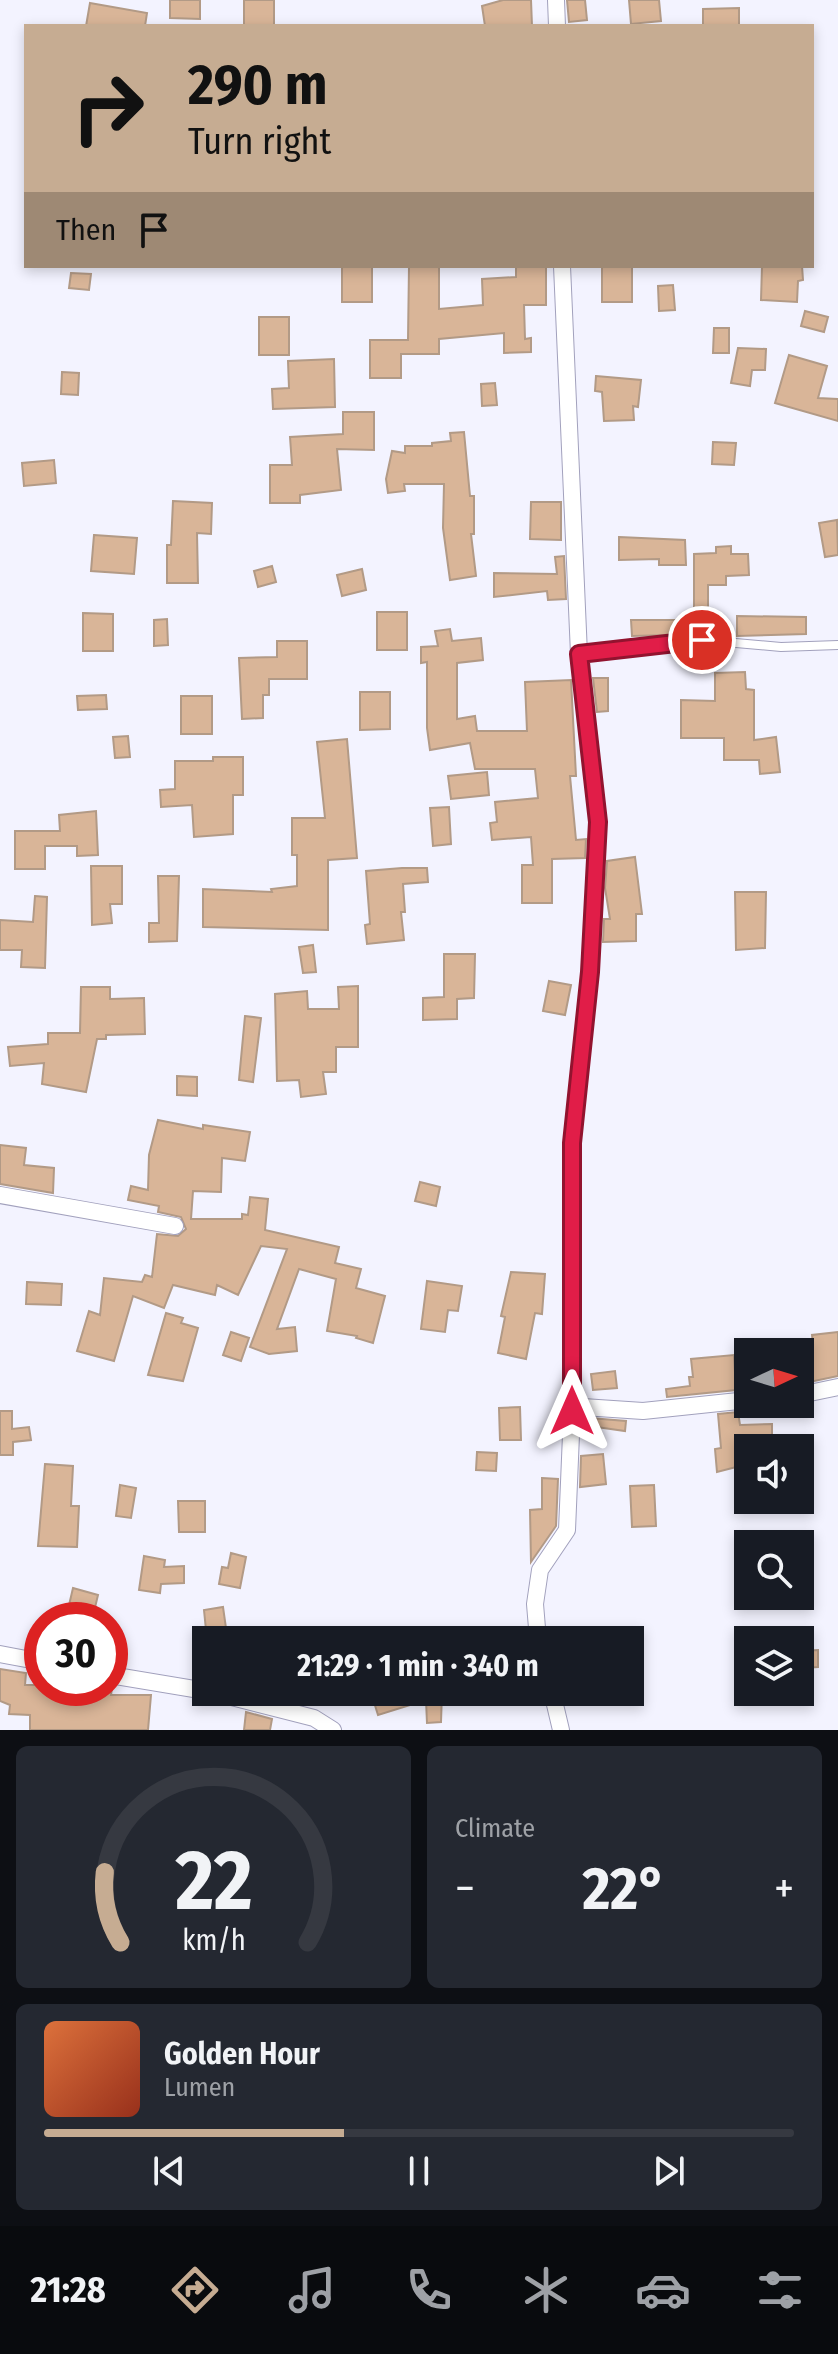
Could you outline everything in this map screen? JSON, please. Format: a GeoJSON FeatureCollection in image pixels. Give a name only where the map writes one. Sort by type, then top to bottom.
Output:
{"type":"FeatureCollection","features":[{"type":"Feature","properties":{"kind":"street"},"geometry":{"type":"LineString","coordinates":[[556,0],[557,24]]}},
{"type":"Feature","properties":{"kind":"street"},"geometry":{"type":"LineString","coordinates":[[537,1626],[535,1604],[540,1570],[567,1530],[572,1411],[572,1143],[590,972],[598,822],[579,654],[562,268]]}},
{"type":"Feature","properties":{"kind":"street"},"geometry":{"type":"LineString","coordinates":[[0,1195],[175,1226]]}},
{"type":"Feature","properties":{"kind":"street"},"geometry":{"type":"LineString","coordinates":[[814,1392],[838,1387]]}},
{"type":"Feature","properties":{"kind":"street"},"geometry":{"type":"LineString","coordinates":[[572,1411],[583,1407],[643,1411],[734,1401]]}},
{"type":"Feature","properties":{"kind":"street"},"geometry":{"type":"LineString","coordinates":[[0,1654],[24,1659]]}},
{"type":"Feature","properties":{"kind":"street"},"geometry":{"type":"LineString","coordinates":[[128,1678],[192,1689]]}},
{"type":"Feature","properties":{"kind":"street"},"geometry":{"type":"LineString","coordinates":[[267,1706],[314,1718],[333,1730]]}},
{"type":"Feature","properties":{"kind":"street"},"geometry":{"type":"LineString","coordinates":[[555,1706],[561,1730]]}},
{"type":"Feature","properties":{"kind":"lane"},"geometry":{"type":"LineString","coordinates":[[579,654],[702,640],[781,647],[838,645]]}},
{"type":"Feature","properties":{"kind":"building"},"geometry":{"type":"Polygon","coordinates":[[[170,0],[200,0],[200,19],[170,18],[170,0]]]}},
{"type":"Feature","properties":{"kind":"building"},"geometry":{"type":"Polygon","coordinates":[[[244,0],[274,0],[274,24],[244,24],[244,0]]]}},
{"type":"Feature","properties":{"kind":"building"},"geometry":{"type":"Polygon","coordinates":[[[503,0],[531,0],[532,24],[485,24],[482,6],[503,0]]]}},
{"type":"Feature","properties":{"kind":"building"},"geometry":{"type":"Polygon","coordinates":[[[567,0],[585,0],[587,20],[569,22],[567,0]]]}},
{"type":"Feature","properties":{"kind":"building"},"geometry":{"type":"Polygon","coordinates":[[[629,0],[659,0],[661,21],[631,24],[629,0]]]}},
{"type":"Feature","properties":{"kind":"building"},"geometry":{"type":"Polygon","coordinates":[[[90,3],[147,13],[145,24],[86,24],[90,3]]]}},
{"type":"Feature","properties":{"kind":"building"},"geometry":{"type":"Polygon","coordinates":[[[739,8],[739,24],[703,24],[703,9],[739,8]]]}},
{"type":"Feature","properties":{"kind":"building"},"geometry":{"type":"Polygon","coordinates":[[[342,268],[372,268],[372,302],[342,302],[342,268]]]}},
{"type":"Feature","properties":{"kind":"building"},"geometry":{"type":"Polygon","coordinates":[[[409,268],[439,268],[439,309],[483,305],[482,279],[516,277],[516,268],[546,268],[546,305],[524,305],[525,339],[531,338],[531,352],[504,353],[504,333],[439,339],[439,354],[401,354],[401,378],[370,378],[370,340],[408,340],[409,268]]]}},
{"type":"Feature","properties":{"kind":"building"},"geometry":{"type":"Polygon","coordinates":[[[602,268],[632,268],[632,302],[602,302],[602,268]]]}},
{"type":"Feature","properties":{"kind":"building"},"geometry":{"type":"Polygon","coordinates":[[[762,268],[802,268],[803,280],[798,281],[797,302],[761,300],[762,268]]]}},
{"type":"Feature","properties":{"kind":"building"},"geometry":{"type":"Polygon","coordinates":[[[71,273],[91,274],[89,290],[69,288],[71,273]]]}},
{"type":"Feature","properties":{"kind":"building"},"geometry":{"type":"Polygon","coordinates":[[[673,285],[675,310],[659,311],[658,286],[673,285]]]}},
{"type":"Feature","properties":{"kind":"building"},"geometry":{"type":"Polygon","coordinates":[[[805,311],[828,317],[824,332],[801,326],[805,311]]]}},
{"type":"Feature","properties":{"kind":"building"},"geometry":{"type":"Polygon","coordinates":[[[259,317],[289,317],[289,355],[259,355],[259,317]]]}},
{"type":"Feature","properties":{"kind":"building"},"geometry":{"type":"Polygon","coordinates":[[[714,328],[729,328],[729,353],[713,353],[714,328]]]}},
{"type":"Feature","properties":{"kind":"building"},"geometry":{"type":"Polygon","coordinates":[[[738,348],[766,349],[765,370],[752,370],[750,386],[731,383],[738,348]]]}},
{"type":"Feature","properties":{"kind":"building"},"geometry":{"type":"Polygon","coordinates":[[[789,355],[827,366],[818,398],[838,399],[838,421],[775,403],[789,355]]]}},
{"type":"Feature","properties":{"kind":"building"},"geometry":{"type":"Polygon","coordinates":[[[334,359],[335,407],[273,409],[272,389],[289,388],[288,361],[334,359]]]}},
{"type":"Feature","properties":{"kind":"building"},"geometry":{"type":"Polygon","coordinates":[[[62,372],[79,373],[78,395],[61,394],[62,372]]]}},
{"type":"Feature","properties":{"kind":"building"},"geometry":{"type":"Polygon","coordinates":[[[596,376],[641,380],[638,407],[633,406],[634,420],[604,421],[602,392],[595,391],[596,376]]]}},
{"type":"Feature","properties":{"kind":"building"},"geometry":{"type":"Polygon","coordinates":[[[495,383],[497,405],[482,406],[481,384],[495,383]]]}},
{"type":"Feature","properties":{"kind":"building"},"geometry":{"type":"Polygon","coordinates":[[[343,412],[374,412],[374,450],[337,449],[341,490],[300,495],[300,503],[270,503],[270,465],[292,465],[290,437],[343,434],[343,412]]]}},
{"type":"Feature","properties":{"kind":"building"},"geometry":{"type":"Polygon","coordinates":[[[464,432],[470,496],[474,496],[474,534],[471,534],[476,576],[450,580],[443,528],[444,484],[404,484],[405,491],[388,493],[386,479],[392,451],[405,453],[405,446],[432,446],[432,443],[451,441],[450,433],[464,432]]]}},
{"type":"Feature","properties":{"kind":"building"},"geometry":{"type":"Polygon","coordinates":[[[713,442],[736,443],[734,465],[712,464],[713,442]]]}},
{"type":"Feature","properties":{"kind":"building"},"geometry":{"type":"Polygon","coordinates":[[[54,460],[56,483],[24,486],[22,463],[54,460]]]}},
{"type":"Feature","properties":{"kind":"building"},"geometry":{"type":"Polygon","coordinates":[[[173,501],[212,503],[211,534],[197,533],[198,583],[167,583],[167,545],[171,545],[173,501]]]}},
{"type":"Feature","properties":{"kind":"building"},"geometry":{"type":"Polygon","coordinates":[[[531,502],[561,502],[561,540],[530,539],[531,502]]]}},
{"type":"Feature","properties":{"kind":"building"},"geometry":{"type":"Polygon","coordinates":[[[837,520],[838,555],[825,557],[819,523],[837,520]]]}},
{"type":"Feature","properties":{"kind":"building"},"geometry":{"type":"Polygon","coordinates":[[[94,535],[137,538],[134,574],[91,571],[94,535]]]}},
{"type":"Feature","properties":{"kind":"building"},"geometry":{"type":"Polygon","coordinates":[[[619,537],[685,540],[686,565],[659,565],[659,559],[619,560],[619,537]]]}},
{"type":"Feature","properties":{"kind":"building"},"geometry":{"type":"Polygon","coordinates":[[[731,546],[731,554],[748,554],[749,575],[726,576],[726,585],[708,585],[708,634],[632,636],[631,620],[694,620],[694,554],[716,553],[716,547],[731,546]]]}},
{"type":"Feature","properties":{"kind":"building"},"geometry":{"type":"Polygon","coordinates":[[[564,556],[566,599],[548,600],[547,591],[494,597],[494,573],[557,574],[555,557],[564,556]]]}},
{"type":"Feature","properties":{"kind":"building"},"geometry":{"type":"Polygon","coordinates":[[[272,566],[276,582],[258,587],[254,571],[272,566]]]}},
{"type":"Feature","properties":{"kind":"building"},"geometry":{"type":"Polygon","coordinates":[[[362,569],[366,590],[342,596],[337,575],[362,569]]]}},
{"type":"Feature","properties":{"kind":"building"},"geometry":{"type":"Polygon","coordinates":[[[377,612],[407,612],[407,650],[377,650],[377,612]]]}},
{"type":"Feature","properties":{"kind":"building"},"geometry":{"type":"Polygon","coordinates":[[[83,613],[113,614],[113,651],[83,651],[83,613]]]}},
{"type":"Feature","properties":{"kind":"building"},"geometry":{"type":"Polygon","coordinates":[[[737,616],[806,617],[806,634],[737,636],[737,616]]]}},
{"type":"Feature","properties":{"kind":"building"},"geometry":{"type":"Polygon","coordinates":[[[167,619],[168,645],[154,646],[154,620],[167,619]]]}},
{"type":"Feature","properties":{"kind":"building"},"geometry":{"type":"Polygon","coordinates":[[[450,629],[452,641],[481,638],[483,660],[457,663],[457,719],[475,716],[477,731],[527,731],[525,682],[571,680],[576,776],[570,776],[576,840],[586,839],[585,858],[552,859],[552,903],[522,903],[522,865],[533,865],[531,837],[492,840],[490,823],[497,822],[495,802],[538,798],[535,769],[475,769],[470,743],[430,750],[427,662],[421,663],[421,647],[438,646],[435,631],[450,629]]]}},
{"type":"Feature","properties":{"kind":"building"},"geometry":{"type":"Polygon","coordinates":[[[277,641],[307,641],[307,679],[269,679],[269,695],[263,695],[263,718],[242,719],[239,658],[277,657],[277,641]]]}},
{"type":"Feature","properties":{"kind":"building"},"geometry":{"type":"Polygon","coordinates":[[[745,672],[746,689],[754,690],[754,740],[776,737],[780,772],[760,774],[759,760],[724,760],[724,738],[681,738],[681,700],[715,701],[715,673],[745,672]]]}},
{"type":"Feature","properties":{"kind":"building"},"geometry":{"type":"Polygon","coordinates":[[[593,678],[608,678],[608,711],[597,712],[593,678]]]}},
{"type":"Feature","properties":{"kind":"building"},"geometry":{"type":"Polygon","coordinates":[[[360,692],[390,692],[390,729],[360,730],[360,692]]]}},
{"type":"Feature","properties":{"kind":"building"},"geometry":{"type":"Polygon","coordinates":[[[106,695],[107,709],[78,710],[77,696],[106,695]]]}},
{"type":"Feature","properties":{"kind":"building"},"geometry":{"type":"Polygon","coordinates":[[[181,696],[212,696],[212,734],[181,734],[181,696]]]}},
{"type":"Feature","properties":{"kind":"building"},"geometry":{"type":"Polygon","coordinates":[[[128,736],[130,757],[115,758],[113,737],[128,736]]]}},
{"type":"Feature","properties":{"kind":"building"},"geometry":{"type":"Polygon","coordinates":[[[347,739],[357,858],[328,860],[328,930],[203,927],[203,889],[272,892],[271,889],[297,886],[297,855],[292,855],[292,818],[325,818],[317,742],[347,739]]]}},
{"type":"Feature","properties":{"kind":"building"},"geometry":{"type":"Polygon","coordinates":[[[213,757],[243,757],[243,795],[233,795],[233,834],[194,837],[192,805],[161,807],[160,790],[175,789],[175,761],[213,761],[213,757]]]}},
{"type":"Feature","properties":{"kind":"building"},"geometry":{"type":"Polygon","coordinates":[[[487,772],[489,795],[451,799],[448,776],[487,772]]]}},
{"type":"Feature","properties":{"kind":"building"},"geometry":{"type":"Polygon","coordinates":[[[449,807],[451,844],[433,846],[430,808],[449,807]]]}},
{"type":"Feature","properties":{"kind":"building"},"geometry":{"type":"Polygon","coordinates":[[[96,811],[98,855],[77,856],[77,846],[45,846],[45,869],[15,869],[15,831],[60,831],[59,815],[96,811]]]}},
{"type":"Feature","properties":{"kind":"building"},"geometry":{"type":"Polygon","coordinates":[[[635,857],[642,914],[636,914],[636,941],[603,942],[604,919],[610,919],[605,888],[607,861],[635,857]]]}},
{"type":"Feature","properties":{"kind":"building"},"geometry":{"type":"Polygon","coordinates":[[[91,866],[122,866],[122,904],[110,904],[112,923],[92,925],[91,866]]]}},
{"type":"Feature","properties":{"kind":"building"},"geometry":{"type":"Polygon","coordinates":[[[427,868],[428,882],[403,884],[405,912],[401,912],[404,940],[367,944],[365,925],[370,924],[366,871],[427,868]]]}},
{"type":"Feature","properties":{"kind":"building"},"geometry":{"type":"Polygon","coordinates":[[[158,876],[179,876],[177,941],[149,942],[149,923],[159,923],[158,876]]]}},
{"type":"Feature","properties":{"kind":"building"},"geometry":{"type":"Polygon","coordinates":[[[735,892],[766,892],[765,948],[736,950],[735,892]]]}},
{"type":"Feature","properties":{"kind":"building"},"geometry":{"type":"Polygon","coordinates":[[[35,896],[47,897],[45,968],[21,967],[22,950],[0,950],[0,920],[33,922],[35,896]]]}},
{"type":"Feature","properties":{"kind":"building"},"geometry":{"type":"Polygon","coordinates":[[[313,945],[316,972],[303,973],[299,947],[313,945]]]}},
{"type":"Feature","properties":{"kind":"building"},"geometry":{"type":"Polygon","coordinates":[[[444,954],[475,954],[474,998],[457,999],[457,1019],[423,1020],[423,998],[444,997],[444,954]]]}},
{"type":"Feature","properties":{"kind":"building"},"geometry":{"type":"Polygon","coordinates":[[[549,981],[571,985],[565,1015],[543,1011],[549,981]]]}},
{"type":"Feature","properties":{"kind":"building"},"geometry":{"type":"Polygon","coordinates":[[[358,986],[358,1047],[336,1047],[336,1072],[323,1072],[326,1094],[301,1097],[299,1080],[277,1081],[275,994],[307,991],[308,1009],[339,1009],[338,987],[358,986]]]}},
{"type":"Feature","properties":{"kind":"building"},"geometry":{"type":"Polygon","coordinates":[[[81,987],[110,987],[110,999],[144,998],[145,1034],[106,1035],[106,1039],[97,1039],[86,1092],[42,1084],[44,1063],[10,1066],[8,1047],[48,1044],[48,1033],[80,1033],[81,987]]]}},
{"type":"Feature","properties":{"kind":"building"},"geometry":{"type":"Polygon","coordinates":[[[245,1016],[261,1018],[253,1082],[239,1080],[245,1016]]]}},
{"type":"Feature","properties":{"kind":"building"},"geometry":{"type":"Polygon","coordinates":[[[177,1076],[197,1077],[197,1096],[177,1095],[177,1076]]]}},
{"type":"Feature","properties":{"kind":"building"},"geometry":{"type":"Polygon","coordinates":[[[158,1120],[203,1129],[203,1125],[250,1132],[245,1161],[222,1158],[221,1192],[193,1191],[191,1219],[242,1219],[242,1214],[248,1215],[250,1197],[268,1199],[265,1230],[339,1247],[335,1263],[361,1269],[356,1288],[385,1296],[373,1343],[357,1336],[327,1331],[336,1279],[299,1269],[277,1329],[295,1327],[297,1351],[269,1354],[250,1347],[287,1249],[261,1246],[238,1295],[217,1285],[215,1295],[173,1285],[164,1308],[133,1296],[114,1361],[77,1351],[89,1311],[100,1315],[104,1278],[142,1282],[145,1275],[152,1277],[157,1234],[178,1236],[186,1229],[181,1217],[158,1212],[159,1206],[128,1200],[131,1186],[148,1190],[149,1155],[158,1120]]]}},
{"type":"Feature","properties":{"kind":"building"},"geometry":{"type":"Polygon","coordinates":[[[0,1145],[26,1148],[24,1165],[54,1168],[53,1193],[0,1184],[0,1145]]]}},
{"type":"Feature","properties":{"kind":"building"},"geometry":{"type":"Polygon","coordinates":[[[420,1182],[440,1187],[436,1206],[415,1201],[420,1182]]]}},
{"type":"Feature","properties":{"kind":"building"},"geometry":{"type":"Polygon","coordinates":[[[511,1272],[545,1274],[542,1314],[535,1313],[526,1359],[498,1353],[505,1317],[501,1316],[511,1272]]]}},
{"type":"Feature","properties":{"kind":"building"},"geometry":{"type":"Polygon","coordinates":[[[427,1281],[462,1286],[458,1311],[448,1310],[445,1332],[421,1329],[427,1281]]]}},
{"type":"Feature","properties":{"kind":"building"},"geometry":{"type":"Polygon","coordinates":[[[27,1282],[62,1284],[61,1305],[26,1304],[27,1282]]]}},
{"type":"Feature","properties":{"kind":"building"},"geometry":{"type":"Polygon","coordinates":[[[166,1313],[183,1318],[181,1323],[198,1328],[183,1381],[148,1375],[166,1313]]]}},
{"type":"Feature","properties":{"kind":"building"},"geometry":{"type":"Polygon","coordinates":[[[231,1332],[249,1338],[241,1361],[223,1355],[231,1332]]]}},
{"type":"Feature","properties":{"kind":"building"},"geometry":{"type":"Polygon","coordinates":[[[838,1332],[838,1376],[814,1381],[812,1335],[838,1332]]]}},
{"type":"Feature","properties":{"kind":"building"},"geometry":{"type":"Polygon","coordinates":[[[734,1355],[734,1390],[667,1397],[666,1389],[690,1386],[689,1377],[693,1377],[691,1359],[734,1355]]]}},
{"type":"Feature","properties":{"kind":"building"},"geometry":{"type":"Polygon","coordinates":[[[615,1371],[617,1388],[593,1390],[591,1374],[615,1371]]]}},
{"type":"Feature","properties":{"kind":"building"},"geometry":{"type":"Polygon","coordinates":[[[520,1407],[521,1440],[500,1440],[499,1408],[520,1407]]]}},
{"type":"Feature","properties":{"kind":"building"},"geometry":{"type":"Polygon","coordinates":[[[0,1411],[12,1411],[12,1429],[29,1427],[31,1440],[13,1442],[13,1455],[0,1455],[0,1411]]]}},
{"type":"Feature","properties":{"kind":"building"},"geometry":{"type":"Polygon","coordinates":[[[734,1412],[734,1418],[739,1418],[740,1425],[772,1424],[772,1434],[734,1434],[734,1468],[717,1472],[715,1449],[721,1448],[718,1414],[734,1412]]]}},
{"type":"Feature","properties":{"kind":"building"},"geometry":{"type":"Polygon","coordinates":[[[590,1418],[626,1421],[625,1431],[589,1426],[590,1418]]]}},
{"type":"Feature","properties":{"kind":"building"},"geometry":{"type":"Polygon","coordinates":[[[477,1452],[497,1453],[496,1471],[476,1470],[477,1452]]]}},
{"type":"Feature","properties":{"kind":"building"},"geometry":{"type":"Polygon","coordinates":[[[603,1454],[606,1484],[580,1487],[581,1456],[603,1454]]]}},
{"type":"Feature","properties":{"kind":"building"},"geometry":{"type":"Polygon","coordinates":[[[45,1464],[73,1466],[71,1506],[79,1506],[77,1547],[38,1546],[45,1464]]]}},
{"type":"Feature","properties":{"kind":"building"},"geometry":{"type":"Polygon","coordinates":[[[542,1478],[558,1479],[556,1526],[531,1562],[530,1510],[542,1509],[542,1478]]]}},
{"type":"Feature","properties":{"kind":"building"},"geometry":{"type":"Polygon","coordinates":[[[120,1485],[136,1488],[131,1518],[116,1516],[120,1485]]]}},
{"type":"Feature","properties":{"kind":"building"},"geometry":{"type":"Polygon","coordinates":[[[654,1485],[656,1526],[632,1527],[630,1486],[654,1485]]]}},
{"type":"Feature","properties":{"kind":"building"},"geometry":{"type":"Polygon","coordinates":[[[178,1501],[205,1501],[205,1532],[179,1532],[178,1501]]]}},
{"type":"Feature","properties":{"kind":"building"},"geometry":{"type":"Polygon","coordinates":[[[231,1553],[246,1557],[240,1588],[219,1584],[222,1567],[228,1568],[231,1553]]]}},
{"type":"Feature","properties":{"kind":"building"},"geometry":{"type":"Polygon","coordinates":[[[144,1556],[165,1560],[164,1567],[184,1566],[184,1583],[161,1584],[160,1593],[139,1590],[144,1556]]]}},
{"type":"Feature","properties":{"kind":"building"},"geometry":{"type":"Polygon","coordinates":[[[73,1588],[98,1595],[96,1602],[70,1602],[73,1588]]]}},
{"type":"Feature","properties":{"kind":"building"},"geometry":{"type":"Polygon","coordinates":[[[223,1607],[226,1626],[206,1626],[204,1610],[223,1607]]]}},
{"type":"Feature","properties":{"kind":"building"},"geometry":{"type":"Polygon","coordinates":[[[814,1650],[818,1650],[818,1667],[814,1667],[814,1650]]]}},
{"type":"Feature","properties":{"kind":"building"},"geometry":{"type":"Polygon","coordinates":[[[0,1669],[24,1673],[24,1706],[128,1706],[128,1695],[151,1695],[148,1730],[30,1730],[30,1715],[9,1714],[10,1705],[0,1701],[0,1669]]]}},
{"type":"Feature","properties":{"kind":"building"},"geometry":{"type":"Polygon","coordinates":[[[375,1706],[407,1706],[378,1715],[375,1706]]]}},
{"type":"Feature","properties":{"kind":"building"},"geometry":{"type":"Polygon","coordinates":[[[426,1706],[442,1706],[441,1722],[427,1723],[426,1706]]]}},
{"type":"Feature","properties":{"kind":"building"},"geometry":{"type":"Polygon","coordinates":[[[246,1712],[272,1719],[270,1730],[244,1730],[246,1712]]]}},
{"type":"Feature","properties":{"kind":"route"},"geometry":{"type":"LineString","coordinates":[[572,1411],[572,1143],[590,972],[598,822],[579,654],[702,640]]}}]}
